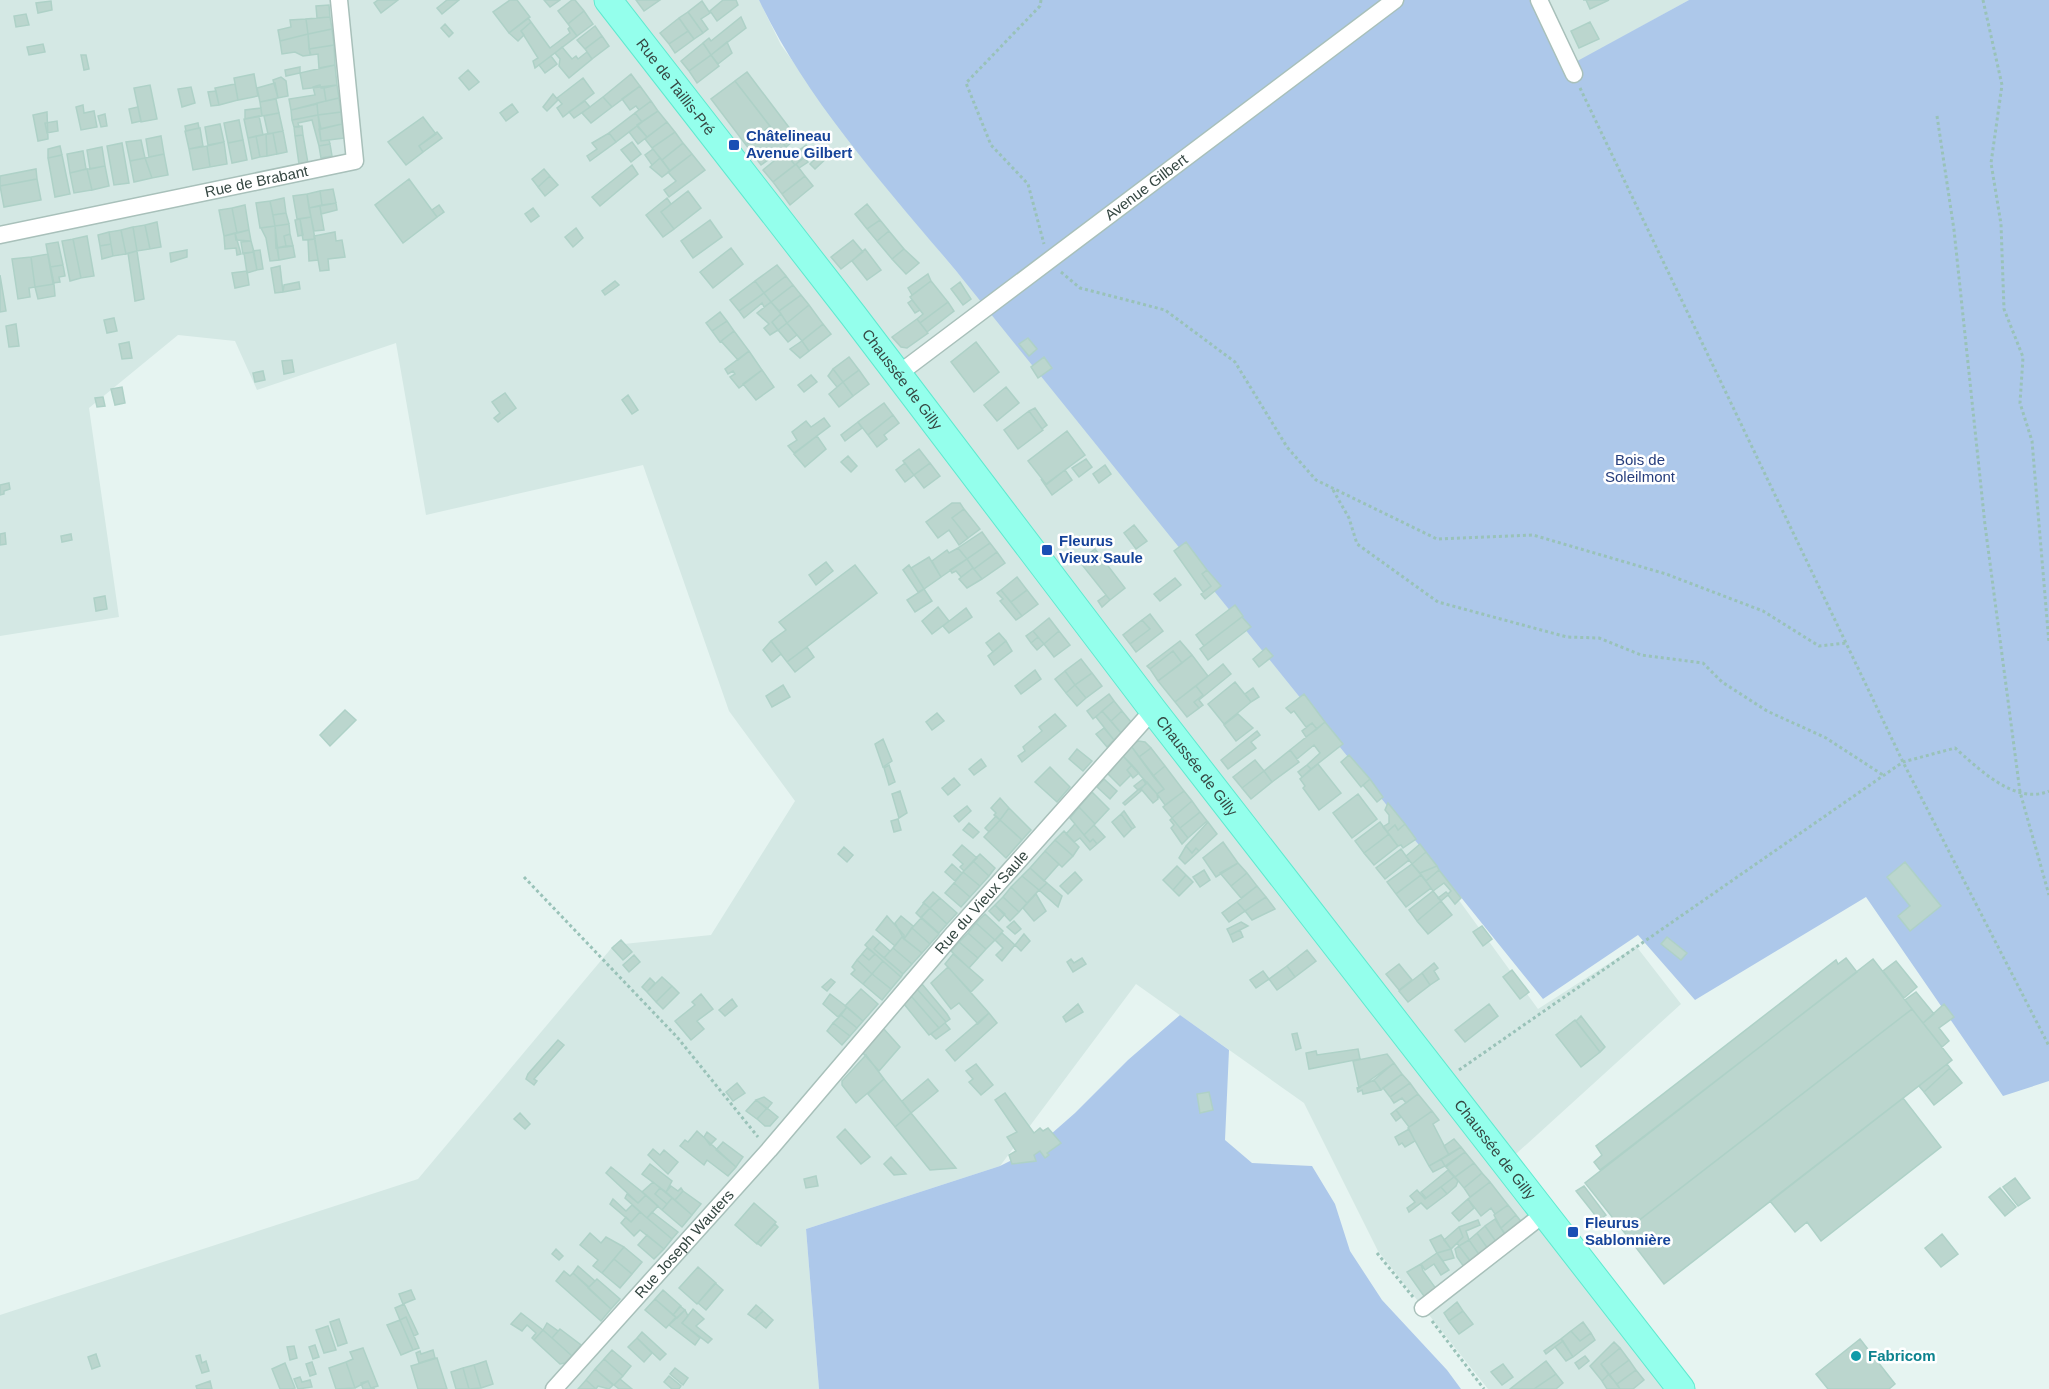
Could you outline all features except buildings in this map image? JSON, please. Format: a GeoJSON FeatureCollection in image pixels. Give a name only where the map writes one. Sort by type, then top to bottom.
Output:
{"type":"FeatureCollection","features":[{"type":"Feature","properties":{"kind":"main road","name":"Rue de Taillis-Pré"},"geometry":{"type":"LineString","coordinates":[[608,0],[853,315]]}},
{"type":"Feature","properties":{"kind":"main road","name":"Chaussée de Gilly"},"geometry":{"type":"LineString","coordinates":[[853,315],[1153,710],[1681,1389]]}},
{"type":"Feature","properties":{"kind":"street","name":"Rue de Brabant"},"geometry":{"type":"LineString","coordinates":[[0,235],[355,161],[339,0]]}},
{"type":"Feature","properties":{"kind":"street","name":"Avenue Gilbert"},"geometry":{"type":"LineString","coordinates":[[897,375],[1395,0]]}},
{"type":"Feature","properties":{"kind":"street"},"geometry":{"type":"LineString","coordinates":[[1539,0],[1574,74]]}},
{"type":"Feature","properties":{"kind":"street","name":"Rue du Vieux Saule"},"geometry":{"type":"LineString","coordinates":[[813,1096],[954,933],[1153,710]]}},
{"type":"Feature","properties":{"kind":"street","name":"Rue Joseph Wauters"},"geometry":{"type":"LineString","coordinates":[[552,1388],[769,1149],[813,1096]]}},
{"type":"Feature","properties":{"kind":"street","name":"Chaussée de Gilly"},"geometry":{"type":"LineString","coordinates":[[1423,1308],[1545,1213]]}},
{"type":"Feature","properties":{"kind":"path"},"geometry":{"type":"LineString","coordinates":[[1041,0],[1040,6],[966,83],[991,145],[1028,184],[1049,261],[1080,288],[1165,310],[1235,362],[1287,447],[1316,480],[1437,539],[1533,535],[1666,574],[1764,611],[1819,646],[1846,643]]}},
{"type":"Feature","properties":{"kind":"path"},"geometry":{"type":"LineString","coordinates":[[1983,0],[2002,85],[1991,163],[2001,224],[2004,309],[2023,357],[2020,403],[2032,441],[2049,643]]}},
{"type":"Feature","properties":{"kind":"path"},"geometry":{"type":"LineString","coordinates":[[1574,74],[1903,762],[2049,1046]]}},
{"type":"Feature","properties":{"kind":"path"},"geometry":{"type":"LineString","coordinates":[[1937,116],[1954,230],[1985,525],[2020,792],[2049,895]]}},
{"type":"Feature","properties":{"kind":"path"},"geometry":{"type":"LineString","coordinates":[[1332,488],[1349,518],[1357,544],[1438,602],[1567,637],[1599,638],[1641,655],[1702,663],[1722,682],[1767,711],[1826,738],[1883,775]]}},
{"type":"Feature","properties":{"kind":"path"},"geometry":{"type":"LineString","coordinates":[[1442,1081],[1903,762],[1955,748],[1994,783],[2020,792],[2044,793],[2049,790]]}},
{"type":"Feature","properties":{"kind":"path"},"geometry":{"type":"LineString","coordinates":[[524,877],[677,1037],[769,1149]]}},
{"type":"Feature","properties":{"kind":"shaded area"},"geometry":{"type":"Polygon","coordinates":[[[0,0],[759,0],[781,45],[867,164],[957,272],[1046,370],[1344,742],[1538,1009],[1636,946],[1681,1004],[1506,1163],[1682,1389],[1488,1389],[1378,1251],[1304,1103],[1136,984],[1000,1166],[806,1229],[819,1389],[0,1389],[0,1315],[418,1179],[614,945],[711,935],[795,801],[729,711],[643,465],[426,515],[396,343],[257,390],[235,341],[178,335],[89,408],[119,617],[0,636],[0,0]]]}},
{"type":"Feature","properties":{"kind":"shaded area"},"geometry":{"type":"Polygon","coordinates":[[[1539,0],[1689,0],[1570,66],[1539,0]]]}},
{"type":"Feature","properties":{"kind":"green space","name":"Bois de Soleilmont"},"geometry":{"type":"Polygon","coordinates":[[[759,0],[1539,0],[1570,65],[1689,0],[2049,0],[2049,1081],[2003,1096],[1866,897],[1695,1000],[1638,935],[1543,999],[957,272],[849,142],[800,73],[759,0]]]}},
{"type":"Feature","properties":{"kind":"green space"},"geometry":{"type":"Polygon","coordinates":[[[1180,1015],[1229,1050],[1225,1140],[1252,1163],[1312,1166],[1335,1204],[1350,1251],[1382,1300],[1447,1370],[1461,1389],[819,1389],[806,1229],[1000,1166],[1034,1149],[1075,1113],[1128,1060],[1180,1015]]]}},
{"type":"Feature","properties":{"kind":"place","name":"Châtelineau Avenue Gilbert"},"geometry":{"type":"Point","coordinates":[734,145]}},
{"type":"Feature","properties":{"kind":"place","name":"Fleurus Vieux Saule"},"geometry":{"type":"Point","coordinates":[1047,550]}},
{"type":"Feature","properties":{"kind":"place","name":"Fleurus Sablonnière"},"geometry":{"type":"Point","coordinates":[1573,1232]}},
{"type":"Feature","properties":{"kind":"place","name":"Fabricom"},"geometry":{"type":"Point","coordinates":[1856,1356]}}]}
